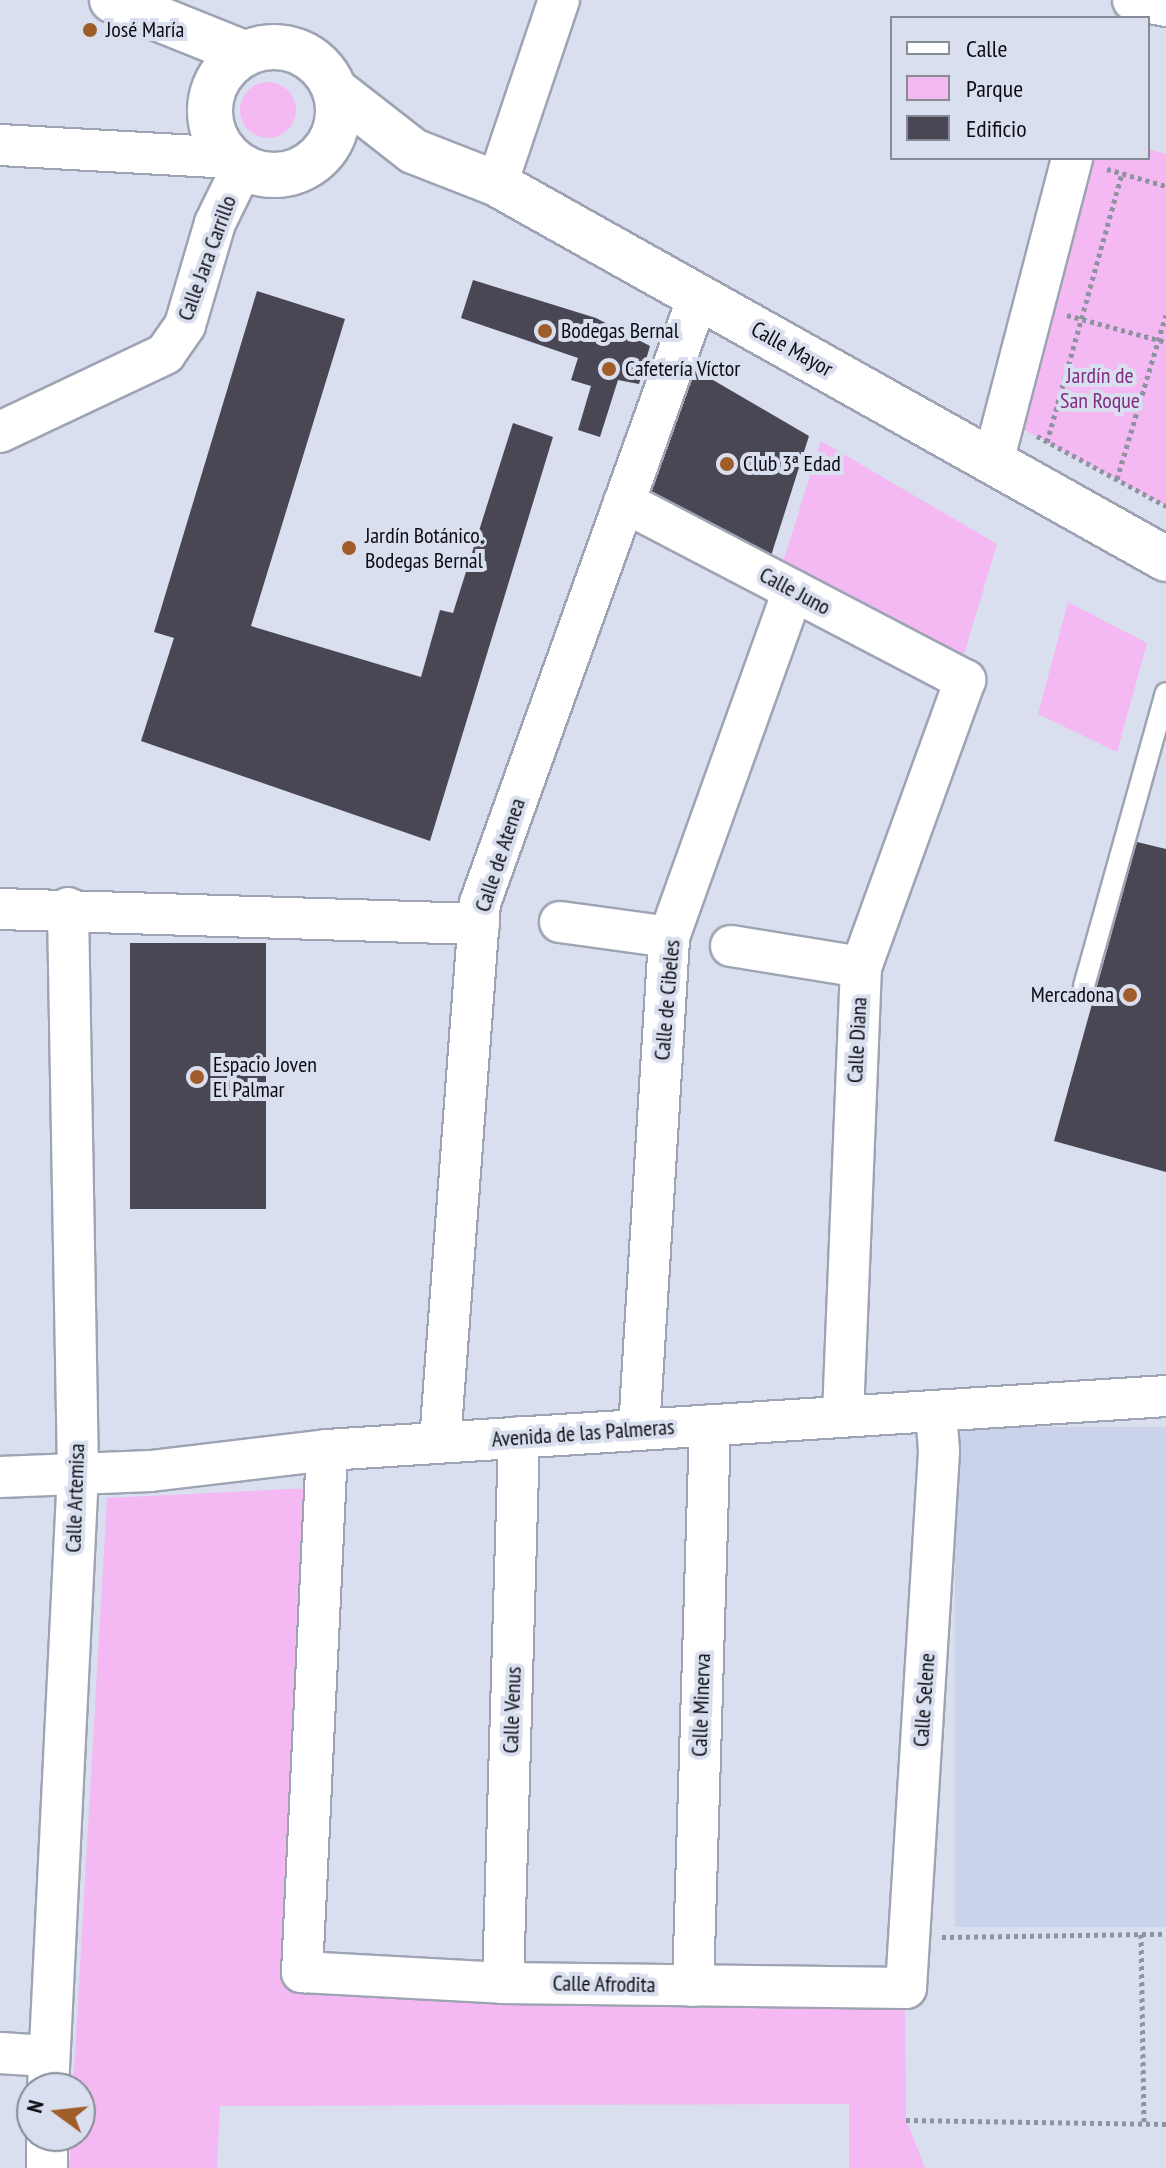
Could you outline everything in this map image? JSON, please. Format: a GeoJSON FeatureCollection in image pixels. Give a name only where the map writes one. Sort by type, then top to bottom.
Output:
{"type":"FeatureCollection","features":[{"type":"Feature","properties":{"kind":"street"},"geometry":{"type":"LineString","coordinates":[[112,0],[244,53]]}},
{"type":"Feature","properties":{"kind":"street"},"geometry":{"type":"LineString","coordinates":[[497,184],[559,0]]}},
{"type":"Feature","properties":{"kind":"street"},"geometry":{"type":"LineString","coordinates":[[1133,0],[1166,6]]}},
{"type":"Feature","properties":{"kind":"street"},"geometry":{"type":"LineString","coordinates":[[167,21],[224,136],[284,175],[321,156],[335,133],[335,90],[322,67],[304,53],[262,47],[244,53],[226,68],[224,136]]}},
{"type":"Feature","properties":{"kind":"street","name":"Calle Mayor"},"geometry":{"type":"LineString","coordinates":[[335,90],[413,151]]}},
{"type":"Feature","properties":{"kind":"street"},"geometry":{"type":"LineString","coordinates":[[0,145],[166,155],[224,136]]}},
{"type":"Feature","properties":{"kind":"street","name":"Calle Jara Carrillo"},"geometry":{"type":"LineString","coordinates":[[0,432],[165,354],[185,325],[215,223],[224,136]]}},
{"type":"Feature","properties":{"kind":"street","name":"Calle Mayor"},"geometry":{"type":"LineString","coordinates":[[321,156],[413,151],[461,166],[1166,559]]}},
{"type":"Feature","properties":{"kind":"street"},"geometry":{"type":"LineString","coordinates":[[993,462],[1071,160]]}},
{"type":"Feature","properties":{"kind":"street","name":"Calle de Atenea"},"geometry":{"type":"LineString","coordinates":[[440,1442],[480,903],[698,297]]}},
{"type":"Feature","properties":{"kind":"street","name":"Calle Juno"},"geometry":{"type":"LineString","coordinates":[[624,502],[965,680]]}},
{"type":"Feature","properties":{"kind":"street","name":"Calle de Cibeles"},"geometry":{"type":"LineString","coordinates":[[639,1430],[669,937],[793,590]]}},
{"type":"Feature","properties":{"kind":"street","name":"Calle Diana"},"geometry":{"type":"LineString","coordinates":[[843,1417],[861,967],[965,680]]}},
{"type":"Feature","properties":{"kind":"street"},"geometry":{"type":"LineString","coordinates":[[0,909],[68,908],[479,924]]}},
{"type":"Feature","properties":{"kind":"street","name":"Calle Artemisa"},"geometry":{"type":"LineString","coordinates":[[48,2072],[78,1472],[68,908]]}},
{"type":"Feature","properties":{"kind":"street"},"geometry":{"type":"LineString","coordinates":[[560,922],[669,937]]}},
{"type":"Feature","properties":{"kind":"street"},"geometry":{"type":"LineString","coordinates":[[731,946],[861,967]]}},
{"type":"Feature","properties":{"kind":"street","name":"Avenida de las Palmeras"},"geometry":{"type":"LineString","coordinates":[[0,1477],[151,1471],[327,1450],[1166,1396]]}},
{"type":"Feature","properties":{"kind":"street","name":"Calle Selene"},"geometry":{"type":"LineString","coordinates":[[906,1988],[939,1451],[936,1411]]}},
{"type":"Feature","properties":{"kind":"street","name":"Calle Minerva"},"geometry":{"type":"LineString","coordinates":[[693,1986],[710,1425]]}},
{"type":"Feature","properties":{"kind":"street","name":"Calle Venus"},"geometry":{"type":"LineString","coordinates":[[503,1983],[519,1437]]}},
{"type":"Feature","properties":{"kind":"street","name":"Calle Afrodita"},"geometry":{"type":"LineString","coordinates":[[327,1450],[302,1972],[503,1983],[906,1988]]}},
{"type":"Feature","properties":{"kind":"street"},"geometry":{"type":"LineString","coordinates":[[0,2053],[48,2072]]}},
{"type":"Feature","properties":{"kind":"lane"},"geometry":{"type":"LineString","coordinates":[[1084,986],[1166,693]]}},
{"type":"Feature","properties":{"kind":"path"},"geometry":{"type":"LineString","coordinates":[[1079,160],[1166,186]]}},
{"type":"Feature","properties":{"kind":"path"},"geometry":{"type":"LineString","coordinates":[[1047,442],[1122,173]]}},
{"type":"Feature","properties":{"kind":"path"},"geometry":{"type":"LineString","coordinates":[[1052,311],[1166,342]]}},
{"type":"Feature","properties":{"kind":"path"},"geometry":{"type":"LineString","coordinates":[[1117,479],[1166,315]]}},
{"type":"Feature","properties":{"kind":"path"},"geometry":{"type":"LineString","coordinates":[[1005,419],[1166,506]]}},
{"type":"Feature","properties":{"kind":"path"},"geometry":{"type":"LineString","coordinates":[[1141,1934],[1144,2124]]}},
{"type":"Feature","properties":{"kind":"path"},"geometry":{"type":"LineString","coordinates":[[909,1938],[1166,1934]]}},
{"type":"Feature","properties":{"kind":"path"},"geometry":{"type":"LineString","coordinates":[[906,2120],[1166,2124]]}},
{"type":"Feature","properties":{"kind":"shaded area"},"geometry":{"type":"Polygon","coordinates":[[[955,1427],[1166,1427],[1166,1927],[955,1927],[955,1427]]]}},
{"type":"Feature","properties":{"kind":"green space"},"geometry":{"type":"Polygon","coordinates":[[[268,82],[288,90],[296,110],[288,130],[268,138],[248,130],[240,110],[248,90],[268,82]]]}},
{"type":"Feature","properties":{"kind":"green space","name":"Jardín de San Roque"},"geometry":{"type":"Polygon","coordinates":[[[1150,150],[1166,154],[1166,506],[1019,427],[1092,160],[1150,160],[1150,150]]]}},
{"type":"Feature","properties":{"kind":"green space"},"geometry":{"type":"Polygon","coordinates":[[[821,441],[997,544],[962,661],[782,565],[821,441]]]}},
{"type":"Feature","properties":{"kind":"green space"},"geometry":{"type":"Polygon","coordinates":[[[1068,602],[1147,643],[1117,752],[1038,714],[1068,602]]]}},
{"type":"Feature","properties":{"kind":"green space"},"geometry":{"type":"Polygon","coordinates":[[[312,1488],[288,1979],[905,1998],[906,2119],[925,2168],[849,2168],[849,2104],[220,2106],[217,2168],[69,2168],[70,2152],[96,2152],[96,2072],[74,2072],[107,1498],[312,1488]]]}},
{"type":"Feature","properties":{"kind":"building"},"geometry":{"type":"Polygon","coordinates":[[[473,280],[596,318],[650,346],[639,384],[618,380],[600,437],[578,430],[591,386],[571,380],[578,358],[461,318],[473,280]]]}},
{"type":"Feature","properties":{"kind":"building"},"geometry":{"type":"Polygon","coordinates":[[[257,291],[345,319],[251,626],[421,677],[440,610],[453,613],[513,423],[553,437],[430,841],[141,741],[174,638],[154,632],[257,291]]]}},
{"type":"Feature","properties":{"kind":"building","name":"Club 3ª Edad"},"geometry":{"type":"Polygon","coordinates":[[[689,366],[809,436],[770,559],[644,493],[689,366]]]}},
{"type":"Feature","properties":{"kind":"building","name":"Mercadona"},"geometry":{"type":"Polygon","coordinates":[[[1137,842],[1166,849],[1166,1172],[1054,1141],[1137,842]]]}},
{"type":"Feature","properties":{"kind":"building","name":"Espacio Joven El Palmar"},"geometry":{"type":"Polygon","coordinates":[[[130,943],[266,943],[266,1209],[130,1209],[130,943]]]}},
{"type":"Feature","properties":{"kind":"place","name":"José María"},"geometry":{"type":"Point","coordinates":[90,30]}},
{"type":"Feature","properties":{"kind":"place","name":"Bodegas Bernal"},"geometry":{"type":"Point","coordinates":[545,331]}},
{"type":"Feature","properties":{"kind":"place","name":"Cafetería Víctor"},"geometry":{"type":"Point","coordinates":[609,369]}},
{"type":"Feature","properties":{"kind":"place","name":"Club 3ª Edad"},"geometry":{"type":"Point","coordinates":[727,464]}},
{"type":"Feature","properties":{"kind":"place","name":"Jardín Botánico. Bodegas Bernal"},"geometry":{"type":"Point","coordinates":[349,548]}},
{"type":"Feature","properties":{"kind":"place","name":"Mercadona"},"geometry":{"type":"Point","coordinates":[1130,995]}},
{"type":"Feature","properties":{"kind":"place","name":"Espacio Joven El Palmar"},"geometry":{"type":"Point","coordinates":[197,1077]}}]}
